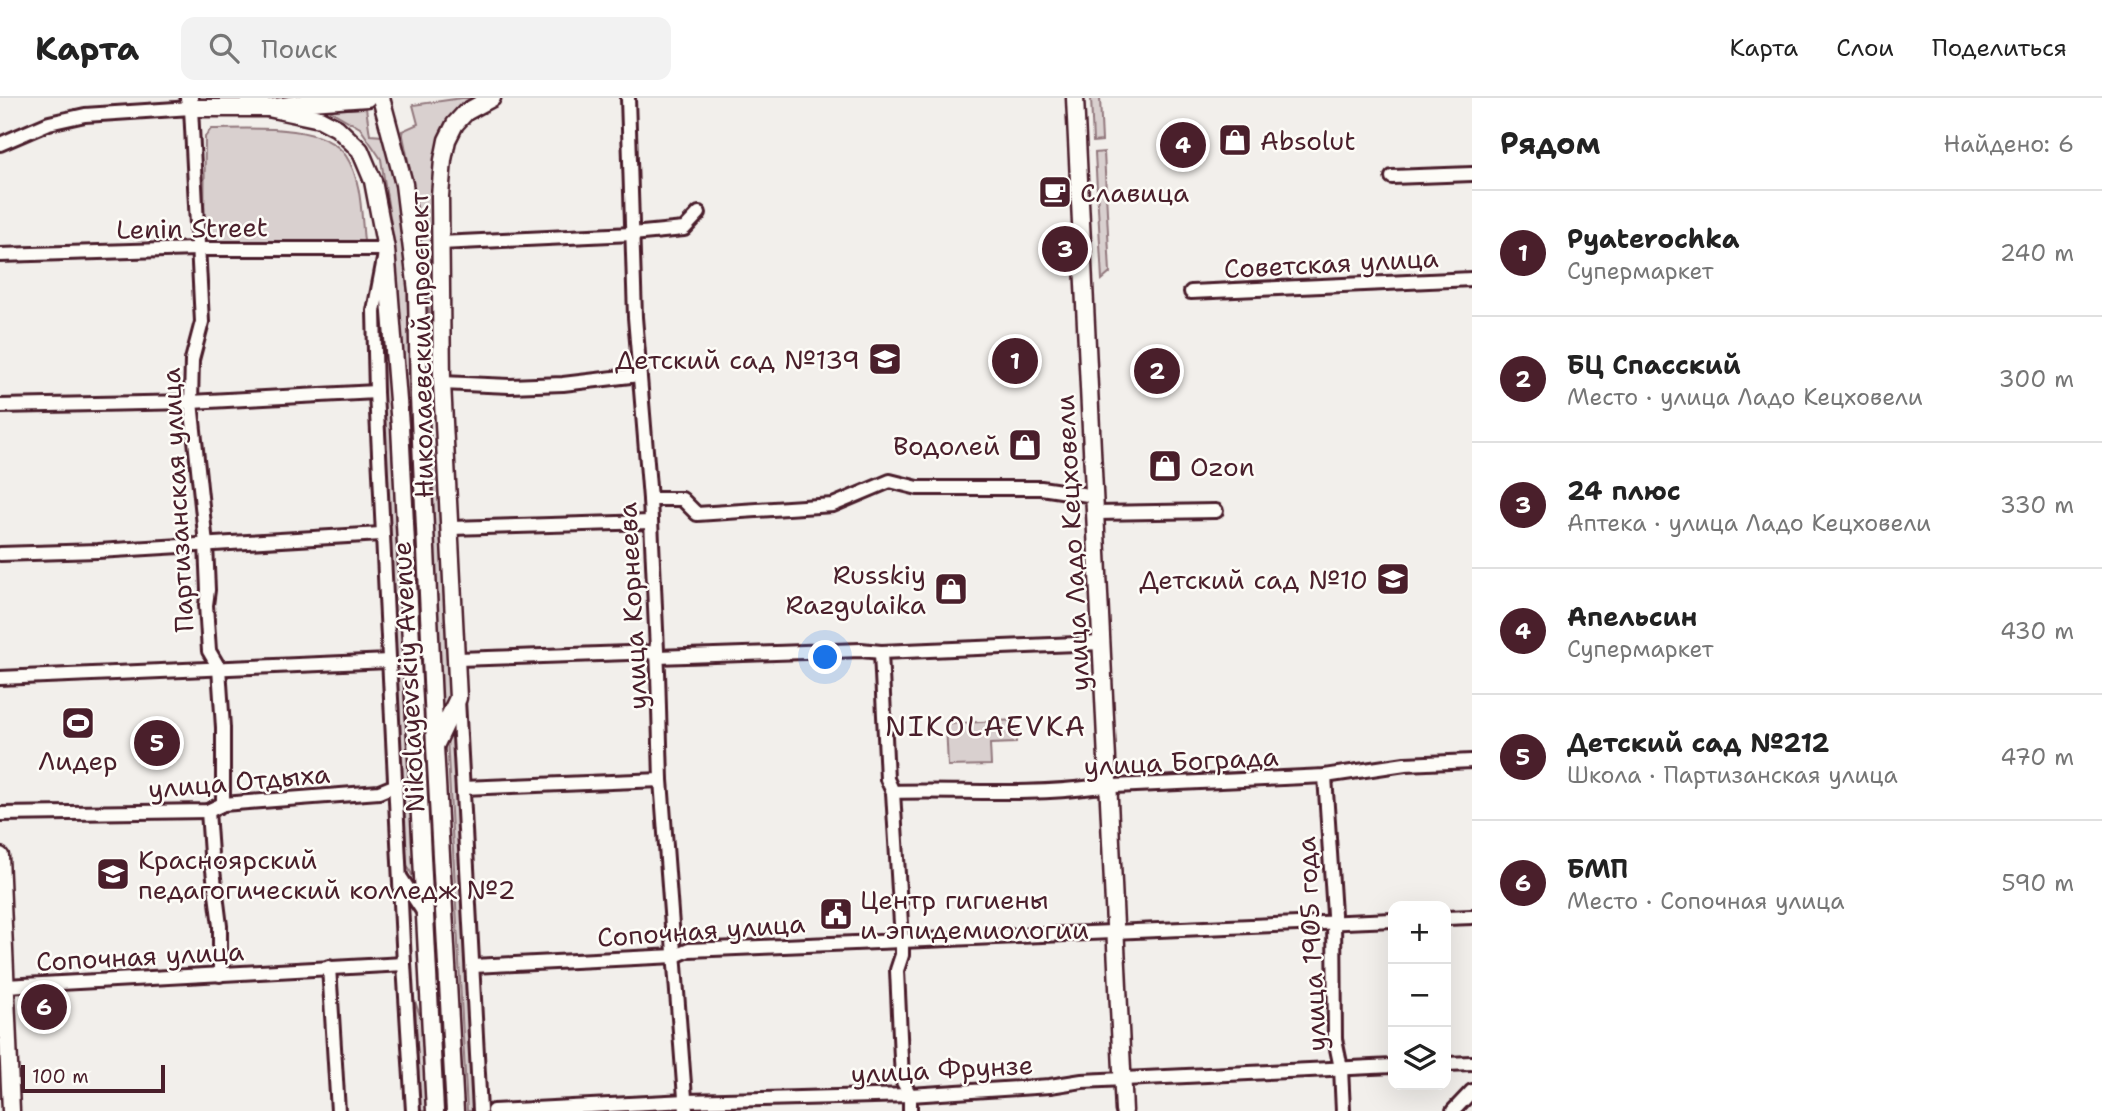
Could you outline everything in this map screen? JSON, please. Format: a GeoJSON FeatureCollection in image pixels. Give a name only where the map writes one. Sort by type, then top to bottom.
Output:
{"type":"FeatureCollection","features":[{"type":"Feature","properties":{"kind":"main road"},"geometry":{"type":"LineString","coordinates":[[190,103],[268,108],[367,98]]}},
{"type":"Feature","properties":{"kind":"main road","name":"Николаевский проспект"},"geometry":{"type":"LineString","coordinates":[[381,98],[404,184],[409,217],[417,290],[420,367]]}},
{"type":"Feature","properties":{"kind":"main road","name":"Николаевский проспект"},"geometry":{"type":"LineString","coordinates":[[458,698],[442,383],[440,196],[447,140],[455,124],[466,112],[492,98]]}},
{"type":"Feature","properties":{"kind":"main road","name":"улица Ладо Кецховели"},"geometry":{"type":"LineString","coordinates":[[1075,98],[1124,1111]]}},
{"type":"Feature","properties":{"kind":"main road","name":"Николаевский проспект"},"geometry":{"type":"LineString","coordinates":[[268,108],[320,119],[337,128],[360,150],[373,181],[386,249]]}},
{"type":"Feature","properties":{"kind":"main road","name":"Nikolayevskiy Avenue"},"geometry":{"type":"LineString","coordinates":[[386,249],[400,426],[435,1111]]}},
{"type":"Feature","properties":{"kind":"main road"},"geometry":{"type":"LineString","coordinates":[[420,367],[446,474]]}},
{"type":"Feature","properties":{"kind":"main road","name":"Nikolayevskiy Avenue"},"geometry":{"type":"LineString","coordinates":[[420,367],[419,397],[435,746],[455,1111]]}},
{"type":"Feature","properties":{"kind":"main road"},"geometry":{"type":"LineString","coordinates":[[435,746],[458,698]]}},
{"type":"Feature","properties":{"kind":"main road"},"geometry":{"type":"LineString","coordinates":[[0,856],[11,1111]]}},
{"type":"Feature","properties":{"kind":"street","name":"улица Корнеева"},"geometry":{"type":"LineString","coordinates":[[628,98],[639,375],[650,499],[661,780],[686,1106]]}},
{"type":"Feature","properties":{"kind":"street"},"geometry":{"type":"LineString","coordinates":[[0,144],[49,123],[85,115],[190,103]]}},
{"type":"Feature","properties":{"kind":"street","name":"Партизанская улица"},"geometry":{"type":"LineString","coordinates":[[190,103],[202,321],[192,360],[191,402],[206,544],[208,590],[205,605],[209,651],[219,668],[223,728],[223,804]]}},
{"type":"Feature","properties":{"kind":"street"},"geometry":{"type":"LineString","coordinates":[[1392,177],[1472,174]]}},
{"type":"Feature","properties":{"kind":"street"},"geometry":{"type":"LineString","coordinates":[[440,243],[684,229],[699,213]]}},
{"type":"Feature","properties":{"kind":"street","name":"Lenin Street"},"geometry":{"type":"LineString","coordinates":[[0,255],[197,249],[386,249]]}},
{"type":"Feature","properties":{"kind":"street"},"geometry":{"type":"LineString","coordinates":[[386,249],[374,311],[376,392],[413,1111]]}},
{"type":"Feature","properties":{"kind":"street","name":"Советская улица"},"geometry":{"type":"LineString","coordinates":[[1191,292],[1472,279]]}},
{"type":"Feature","properties":{"kind":"street"},"geometry":{"type":"LineString","coordinates":[[442,383],[510,386],[563,384],[639,375]]}},
{"type":"Feature","properties":{"kind":"street"},"geometry":{"type":"LineString","coordinates":[[0,406],[191,402],[376,392]]}},
{"type":"Feature","properties":{"kind":"street"},"geometry":{"type":"LineString","coordinates":[[650,499],[682,499],[697,514],[833,505],[890,481],[918,488],[1041,488],[1095,496]]}},
{"type":"Feature","properties":{"kind":"street"},"geometry":{"type":"LineString","coordinates":[[1096,513],[1216,511]]}},
{"type":"Feature","properties":{"kind":"street"},"geometry":{"type":"LineString","coordinates":[[450,528],[650,522]]}},
{"type":"Feature","properties":{"kind":"street"},"geometry":{"type":"LineString","coordinates":[[0,554],[382,534]]}},
{"type":"Feature","properties":{"kind":"street"},"geometry":{"type":"LineString","coordinates":[[458,659],[881,652],[1102,643]]}},
{"type":"Feature","properties":{"kind":"street"},"geometry":{"type":"LineString","coordinates":[[881,652],[887,779],[892,792],[902,940],[902,955],[897,970],[902,1080],[910,1096],[910,1111]]}},
{"type":"Feature","properties":{"kind":"street"},"geometry":{"type":"LineString","coordinates":[[0,678],[389,661]]}},
{"type":"Feature","properties":{"kind":"street"},"geometry":{"type":"LineString","coordinates":[[458,698],[480,1111]]}},
{"type":"Feature","properties":{"kind":"street","name":"улица Бограда"},"geometry":{"type":"LineString","coordinates":[[892,792],[944,790],[1017,793],[1325,776],[1405,764],[1472,761]]}},
{"type":"Feature","properties":{"kind":"street","name":"улица 1905 года"},"geometry":{"type":"LineString","coordinates":[[1325,776],[1333,923],[1335,1039],[1341,1069],[1343,1111]]}},
{"type":"Feature","properties":{"kind":"street"},"geometry":{"type":"LineString","coordinates":[[463,788],[661,780]]}},
{"type":"Feature","properties":{"kind":"street","name":"улица Отдыха"},"geometry":{"type":"LineString","coordinates":[[223,804],[379,792],[396,785]]}},
{"type":"Feature","properties":{"kind":"street"},"geometry":{"type":"LineString","coordinates":[[220,975],[220,926],[208,811],[223,804]]}},
{"type":"Feature","properties":{"kind":"street","name":"улица Отдыха"},"geometry":{"type":"LineString","coordinates":[[0,814],[208,811]]}},
{"type":"Feature","properties":{"kind":"street"},"geometry":{"type":"LineString","coordinates":[[401,878],[427,918]]}},
{"type":"Feature","properties":{"kind":"street"},"geometry":{"type":"LineString","coordinates":[[1451,918],[1472,918]]}},
{"type":"Feature","properties":{"kind":"street","name":"Сопочная улица"},"geometry":{"type":"LineString","coordinates":[[473,966],[675,956],[689,950],[1115,934],[1388,920]]}},
{"type":"Feature","properties":{"kind":"street","name":"Сопочная улица"},"geometry":{"type":"LineString","coordinates":[[6,986],[404,964]]}},
{"type":"Feature","properties":{"kind":"street"},"geometry":{"type":"LineString","coordinates":[[329,967],[338,1111]]}},
{"type":"Feature","properties":{"kind":"street"},"geometry":{"type":"LineString","coordinates":[[1451,1064],[1472,1063]]}},
{"type":"Feature","properties":{"kind":"street","name":"улица Фрунзе"},"geometry":{"type":"LineString","coordinates":[[493,1111],[910,1096],[1050,1086],[1082,1081],[1388,1066]]}},
{"type":"Feature","properties":{"kind":"street"},"geometry":{"type":"LineString","coordinates":[[1453,1111],[1472,1091]]}},
{"type":"Feature","properties":{"kind":"shaded area"},"geometry":{"type":"Polygon","coordinates":[[[470,98],[446,124],[439,143],[434,178],[438,418],[432,379],[422,244],[402,131],[418,124],[413,105],[470,98]]]}},
{"type":"Feature","properties":{"kind":"shaded area"},"geometry":{"type":"Polygon","coordinates":[[[1091,98],[1100,98],[1102,141],[1093,142],[1091,98]]]}},
{"type":"Feature","properties":{"kind":"shaded area"},"geometry":{"type":"Polygon","coordinates":[[[366,108],[370,135],[383,136],[405,230],[412,418],[406,418],[394,243],[381,159],[360,128],[329,110],[366,108]]]}},
{"type":"Feature","properties":{"kind":"shaded area"},"geometry":{"type":"Polygon","coordinates":[[[211,129],[283,130],[321,137],[335,145],[346,156],[355,176],[364,241],[210,245],[204,234],[205,137],[211,129]]]}},
{"type":"Feature","properties":{"kind":"shaded area"},"geometry":{"type":"Polygon","coordinates":[[[1104,152],[1110,273],[1102,280],[1095,153],[1104,152]]]}},
{"type":"Feature","properties":{"kind":"shaded area"},"geometry":{"type":"Polygon","coordinates":[[[383,340],[388,374],[415,881],[406,863],[382,389],[383,340]]]}},
{"type":"Feature","properties":{"kind":"shaded area"},"geometry":{"type":"Polygon","coordinates":[[[428,430],[439,480],[450,692],[447,710],[440,720],[428,430]]]}},
{"type":"Feature","properties":{"kind":"shaded area"},"geometry":{"type":"Polygon","coordinates":[[[1015,720],[1016,743],[990,744],[991,765],[948,766],[946,724],[1015,720]]]}},
{"type":"Feature","properties":{"kind":"shaded area"},"geometry":{"type":"Polygon","coordinates":[[[454,726],[473,1111],[467,1111],[447,737],[454,726]]]}},
{"type":"Feature","properties":{"kind":"shaded area"},"geometry":{"type":"Polygon","coordinates":[[[415,1001],[422,1022],[426,1111],[420,1111],[415,1001]]]}},
{"type":"Feature","properties":{"kind":"place","name":"Absolut"},"geometry":{"type":"Point","coordinates":[1235,140]}},
{"type":"Feature","properties":{"kind":"place","name":"Апельсин"},"geometry":{"type":"Point","coordinates":[1183,145]}},
{"type":"Feature","properties":{"kind":"place","name":"Славица"},"geometry":{"type":"Point","coordinates":[1055,192]}},
{"type":"Feature","properties":{"kind":"place","name":"24 плюс"},"geometry":{"type":"Point","coordinates":[1065,249]}},
{"type":"Feature","properties":{"kind":"place","name":"Детский сад №139"},"geometry":{"type":"Point","coordinates":[885,359]}},
{"type":"Feature","properties":{"kind":"place","name":"Pyaterochka"},"geometry":{"type":"Point","coordinates":[1015,361]}},
{"type":"Feature","properties":{"kind":"place","name":"БЦ Спасский"},"geometry":{"type":"Point","coordinates":[1157,371]}},
{"type":"Feature","properties":{"kind":"place","name":"Водолей"},"geometry":{"type":"Point","coordinates":[1025,445]}},
{"type":"Feature","properties":{"kind":"place","name":"Ozon"},"geometry":{"type":"Point","coordinates":[1165,466]}},
{"type":"Feature","properties":{"kind":"place","name":"Детский сад №10"},"geometry":{"type":"Point","coordinates":[1393,579]}},
{"type":"Feature","properties":{"kind":"place","name":"Russkiy Razgulaika"},"geometry":{"type":"Point","coordinates":[951,589]}},
{"type":"Feature","properties":{"kind":"place","name":"Лидер"},"geometry":{"type":"Point","coordinates":[78,723]}},
{"type":"Feature","properties":{"kind":"place","name":"Детский сад №212"},"geometry":{"type":"Point","coordinates":[157,743]}},
{"type":"Feature","properties":{"kind":"place","name":"Красноярский педагогический колледж №2"},"geometry":{"type":"Point","coordinates":[113,874]}},
{"type":"Feature","properties":{"kind":"place","name":"Центр гигиены и эпидемиологии"},"geometry":{"type":"Point","coordinates":[836,914]}},
{"type":"Feature","properties":{"kind":"place","name":"БМП"},"geometry":{"type":"Point","coordinates":[44,1007]}},
{"type":"Feature","properties":{"kind":"district","name":"NIKOLAEVKA"},"geometry":{"type":"Point","coordinates":[986,726]}}]}
